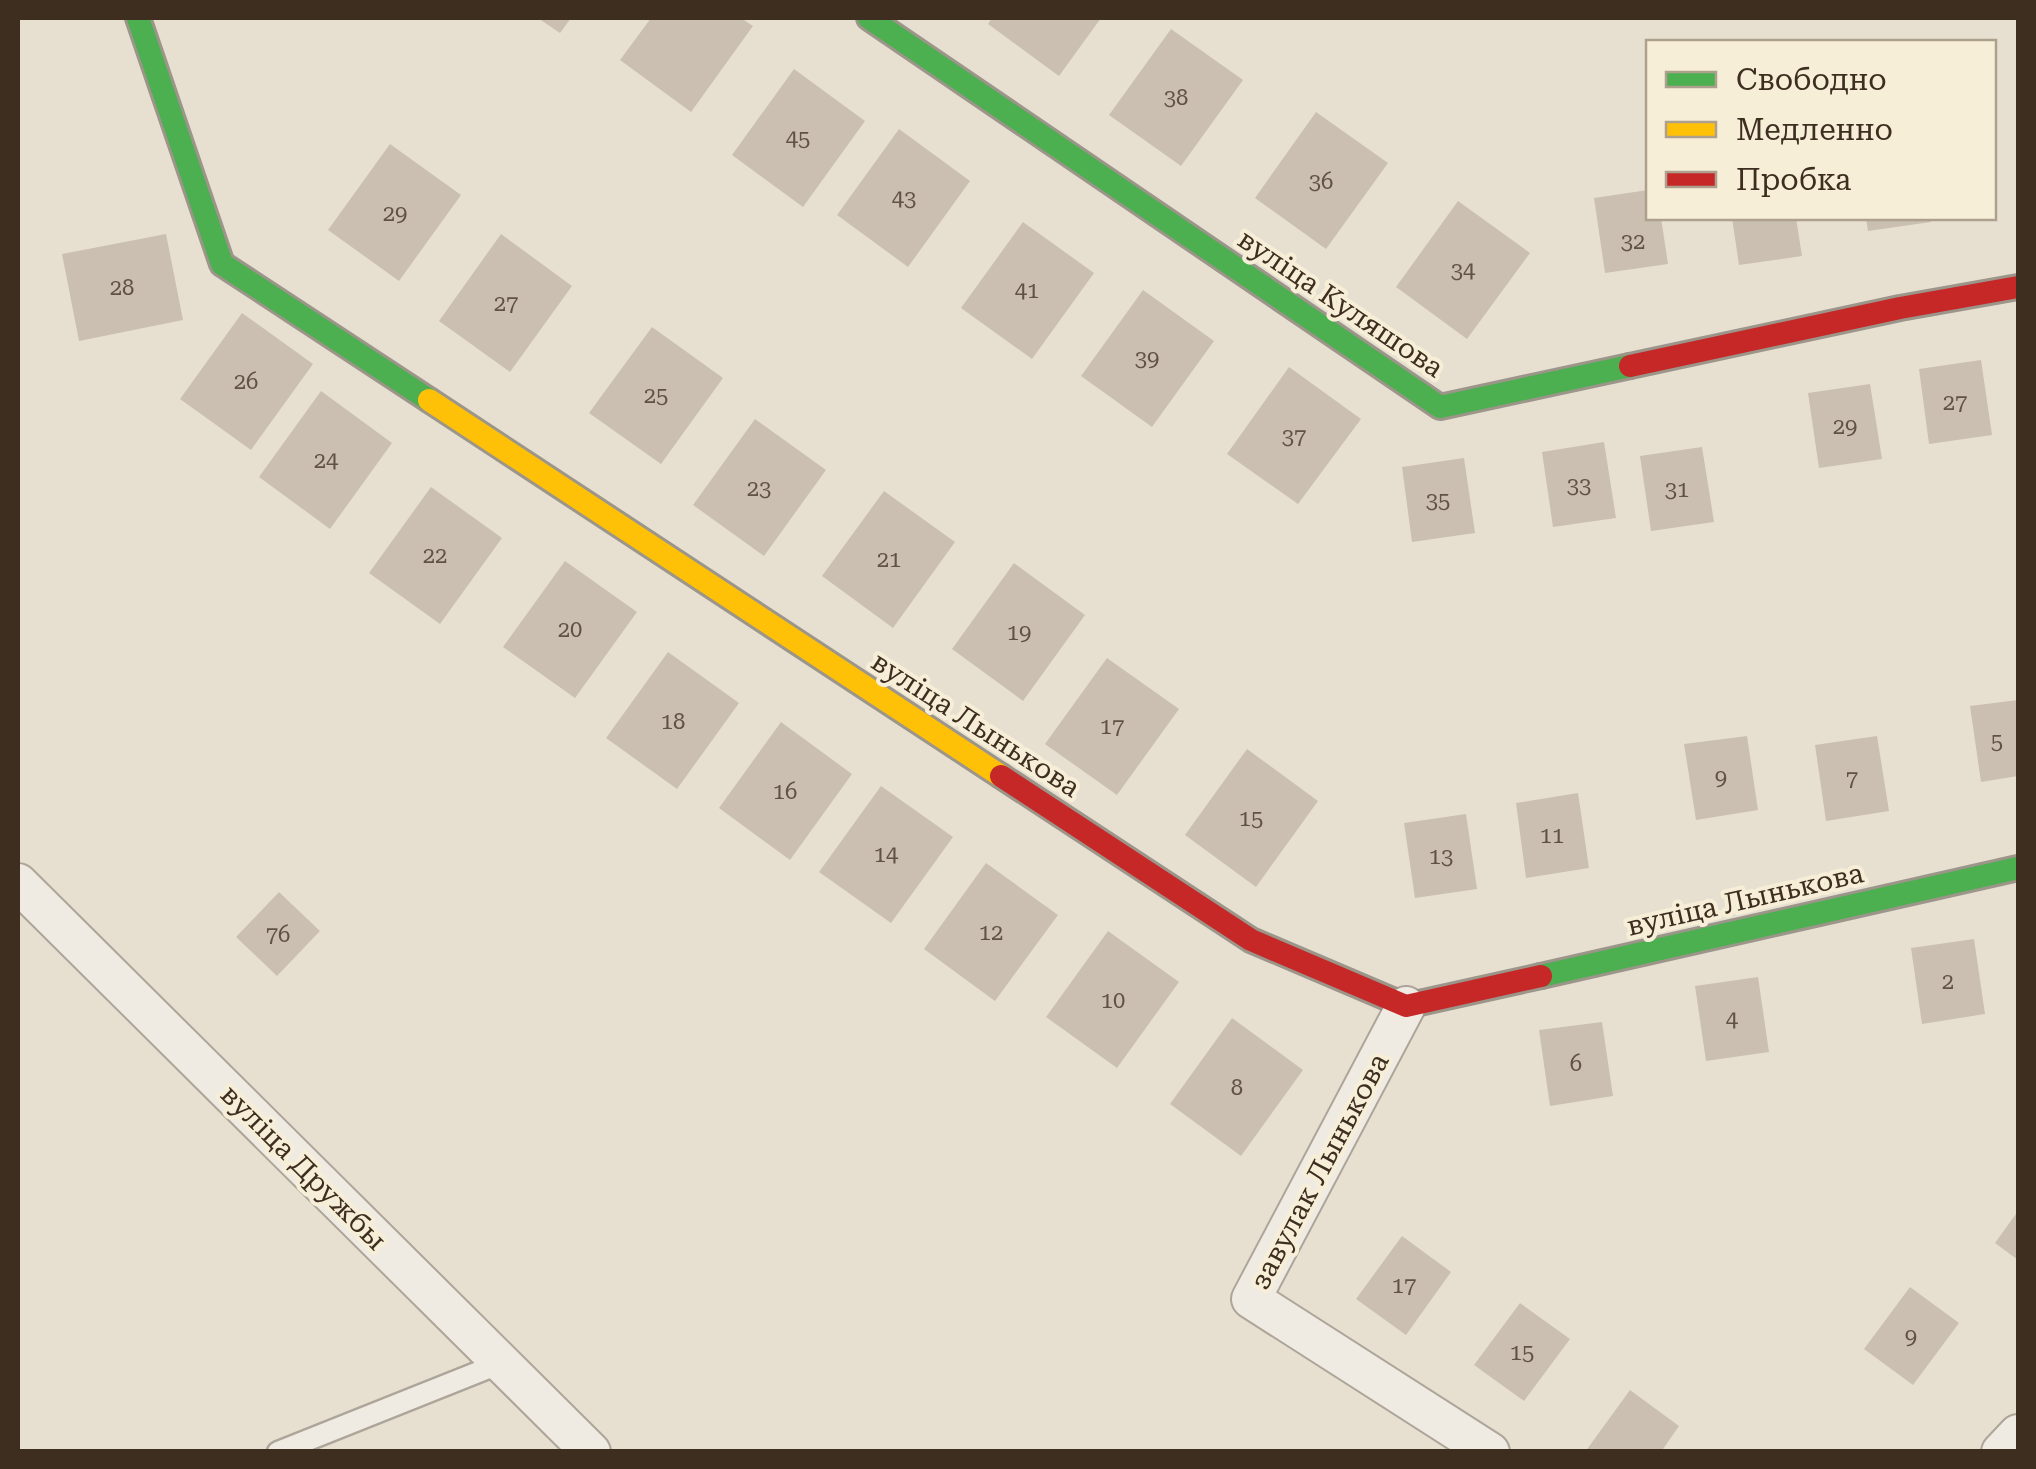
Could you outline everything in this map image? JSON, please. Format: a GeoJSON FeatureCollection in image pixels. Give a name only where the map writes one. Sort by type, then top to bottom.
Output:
{"type":"FeatureCollection","features":[{"type":"Feature","properties":{"kind":"street","name":"вуліца Лынькова"},"geometry":{"type":"LineString","coordinates":[[138,18],[222,264],[1250,940],[1406,1006],[2018,868]]}},
{"type":"Feature","properties":{"kind":"street","name":"вуліца Куляшова"},"geometry":{"type":"LineString","coordinates":[[869,18],[1440,407],[1900,308],[2018,287]]}},
{"type":"Feature","properties":{"kind":"street","name":"вуліца Дружбы"},"geometry":{"type":"LineString","coordinates":[[18,883],[591,1452]]}},
{"type":"Feature","properties":{"kind":"street","name":"завулак Лынькова"},"geometry":{"type":"LineString","coordinates":[[1406,1006],[1251,1298],[1490,1452]]}},
{"type":"Feature","properties":{"kind":"street"},"geometry":{"type":"LineString","coordinates":[[2000,1452],[2018,1434]]}},
{"type":"Feature","properties":{"kind":"lane"},"geometry":{"type":"LineString","coordinates":[[278,1452],[501,1363]]}},
{"type":"Feature","properties":{"kind":"building"},"geometry":{"type":"Polygon","coordinates":[[[538,18],[571,18],[560,33],[538,18]]]}},
{"type":"Feature","properties":{"kind":"building"},"geometry":{"type":"Polygon","coordinates":[[[651,18],[741,18],[753,26],[691,112],[620,60],[651,18]]]}},
{"type":"Feature","properties":{"kind":"building"},"geometry":{"type":"Polygon","coordinates":[[[992,18],[1101,18],[1059,76],[988,24],[992,18]]]}},
{"type":"Feature","properties":{"kind":"building"},"geometry":{"type":"Polygon","coordinates":[[[1171,29],[1243,80],[1181,166],[1109,115],[1171,29]]]}},
{"type":"Feature","properties":{"kind":"building"},"geometry":{"type":"Polygon","coordinates":[[[794,69],[865,121],[803,207],[732,155],[794,69]]]}},
{"type":"Feature","properties":{"kind":"building"},"geometry":{"type":"Polygon","coordinates":[[[1316,112],[1388,163],[1326,249],[1255,198],[1316,112]]]}},
{"type":"Feature","properties":{"kind":"building"},"geometry":{"type":"Polygon","coordinates":[[[899,129],[970,181],[908,267],[837,215],[899,129]]]}},
{"type":"Feature","properties":{"kind":"building"},"geometry":{"type":"Polygon","coordinates":[[[390,144],[461,195],[399,281],[328,230],[390,144]]]}},
{"type":"Feature","properties":{"kind":"building"},"geometry":{"type":"Polygon","coordinates":[[[1646,190],[1646,220],[1661,220],[1668,264],[1605,273],[1594,198],[1646,190]]]}},
{"type":"Feature","properties":{"kind":"building"},"geometry":{"type":"Polygon","coordinates":[[[1458,201],[1530,253],[1467,339],[1396,287],[1458,201]]]}},
{"type":"Feature","properties":{"kind":"building"},"geometry":{"type":"Polygon","coordinates":[[[1732,220],[1796,220],[1802,256],[1739,265],[1732,220]]]}},
{"type":"Feature","properties":{"kind":"building"},"geometry":{"type":"Polygon","coordinates":[[[1866,220],[1931,222],[1868,231],[1866,220]]]}},
{"type":"Feature","properties":{"kind":"building"},"geometry":{"type":"Polygon","coordinates":[[[1023,222],[1094,273],[1032,359],[961,308],[1023,222]]]}},
{"type":"Feature","properties":{"kind":"building"},"geometry":{"type":"Polygon","coordinates":[[[166,234],[183,320],[79,341],[62,254],[166,234]]]}},
{"type":"Feature","properties":{"kind":"building"},"geometry":{"type":"Polygon","coordinates":[[[501,234],[572,286],[510,372],[439,321],[501,234]]]}},
{"type":"Feature","properties":{"kind":"building"},"geometry":{"type":"Polygon","coordinates":[[[1143,290],[1214,341],[1152,427],[1081,376],[1143,290]]]}},
{"type":"Feature","properties":{"kind":"building"},"geometry":{"type":"Polygon","coordinates":[[[242,313],[313,364],[251,450],[180,399],[242,313]]]}},
{"type":"Feature","properties":{"kind":"building"},"geometry":{"type":"Polygon","coordinates":[[[652,327],[723,378],[661,464],[589,413],[652,327]]]}},
{"type":"Feature","properties":{"kind":"building"},"geometry":{"type":"Polygon","coordinates":[[[1981,360],[1992,435],[1929,444],[1919,369],[1981,360]]]}},
{"type":"Feature","properties":{"kind":"building"},"geometry":{"type":"Polygon","coordinates":[[[1289,367],[1361,419],[1298,504],[1227,454],[1289,367]]]}},
{"type":"Feature","properties":{"kind":"building"},"geometry":{"type":"Polygon","coordinates":[[[1870,384],[1882,459],[1819,468],[1808,393],[1870,384]]]}},
{"type":"Feature","properties":{"kind":"building"},"geometry":{"type":"Polygon","coordinates":[[[321,391],[392,443],[330,529],[259,477],[321,391]]]}},
{"type":"Feature","properties":{"kind":"building"},"geometry":{"type":"Polygon","coordinates":[[[755,419],[826,470],[764,556],[693,505],[755,419]]]}},
{"type":"Feature","properties":{"kind":"building"},"geometry":{"type":"Polygon","coordinates":[[[1604,442],[1616,518],[1553,527],[1542,452],[1604,442]]]}},
{"type":"Feature","properties":{"kind":"building"},"geometry":{"type":"Polygon","coordinates":[[[1702,447],[1714,522],[1651,531],[1640,456],[1702,447]]]}},
{"type":"Feature","properties":{"kind":"building"},"geometry":{"type":"Polygon","coordinates":[[[1464,458],[1475,533],[1412,542],[1402,467],[1464,458]]]}},
{"type":"Feature","properties":{"kind":"building"},"geometry":{"type":"Polygon","coordinates":[[[431,487],[502,538],[440,624],[369,573],[431,487]]]}},
{"type":"Feature","properties":{"kind":"building"},"geometry":{"type":"Polygon","coordinates":[[[884,491],[955,542],[893,628],[822,576],[884,491]]]}},
{"type":"Feature","properties":{"kind":"building"},"geometry":{"type":"Polygon","coordinates":[[[565,561],[637,612],[575,698],[503,647],[565,561]]]}},
{"type":"Feature","properties":{"kind":"building"},"geometry":{"type":"Polygon","coordinates":[[[1014,563],[1085,615],[1023,701],[952,649],[1014,563]]]}},
{"type":"Feature","properties":{"kind":"building"},"geometry":{"type":"Polygon","coordinates":[[[668,652],[739,703],[677,789],[606,738],[668,652]]]}},
{"type":"Feature","properties":{"kind":"building"},"geometry":{"type":"Polygon","coordinates":[[[1107,658],[1179,709],[1117,795],[1045,744],[1107,658]]]}},
{"type":"Feature","properties":{"kind":"building"},"geometry":{"type":"Polygon","coordinates":[[[2018,700],[2018,776],[1981,782],[1970,706],[2018,700]]]}},
{"type":"Feature","properties":{"kind":"building"},"geometry":{"type":"Polygon","coordinates":[[[781,722],[852,774],[790,860],[719,808],[781,722]]]}},
{"type":"Feature","properties":{"kind":"building"},"geometry":{"type":"Polygon","coordinates":[[[1747,736],[1758,810],[1696,820],[1684,744],[1747,736]]]}},
{"type":"Feature","properties":{"kind":"building"},"geometry":{"type":"Polygon","coordinates":[[[1877,736],[1889,811],[1826,821],[1815,745],[1877,736]]]}},
{"type":"Feature","properties":{"kind":"building"},"geometry":{"type":"Polygon","coordinates":[[[1247,749],[1318,801],[1256,887],[1185,835],[1247,749]]]}},
{"type":"Feature","properties":{"kind":"building"},"geometry":{"type":"Polygon","coordinates":[[[881,786],[953,837],[891,923],[819,872],[881,786]]]}},
{"type":"Feature","properties":{"kind":"building"},"geometry":{"type":"Polygon","coordinates":[[[1578,793],[1589,868],[1526,878],[1516,803],[1578,793]]]}},
{"type":"Feature","properties":{"kind":"building"},"geometry":{"type":"Polygon","coordinates":[[[1466,814],[1477,889],[1415,898],[1404,823],[1466,814]]]}},
{"type":"Feature","properties":{"kind":"building"},"geometry":{"type":"Polygon","coordinates":[[[986,863],[1058,915],[995,1001],[924,949],[986,863]]]}},
{"type":"Feature","properties":{"kind":"building"},"geometry":{"type":"Polygon","coordinates":[[[279,892],[320,931],[277,976],[236,937],[279,892]]]}},
{"type":"Feature","properties":{"kind":"building"},"geometry":{"type":"Polygon","coordinates":[[[1108,931],[1179,982],[1117,1068],[1046,1017],[1108,931]]]}},
{"type":"Feature","properties":{"kind":"building"},"geometry":{"type":"Polygon","coordinates":[[[1974,939],[1985,1014],[1922,1024],[1911,948],[1974,939]]]}},
{"type":"Feature","properties":{"kind":"building"},"geometry":{"type":"Polygon","coordinates":[[[1758,977],[1769,1052],[1706,1061],[1695,986],[1758,977]]]}},
{"type":"Feature","properties":{"kind":"building"},"geometry":{"type":"Polygon","coordinates":[[[1232,1018],[1303,1070],[1241,1156],[1170,1104],[1232,1018]]]}},
{"type":"Feature","properties":{"kind":"building"},"geometry":{"type":"Polygon","coordinates":[[[1602,1022],[1613,1096],[1550,1106],[1539,1030],[1602,1022]]]}},
{"type":"Feature","properties":{"kind":"building"},"geometry":{"type":"Polygon","coordinates":[[[2018,1211],[2018,1260],[1995,1243],[2018,1211]]]}},
{"type":"Feature","properties":{"kind":"building"},"geometry":{"type":"Polygon","coordinates":[[[1402,1236],[1451,1272],[1406,1335],[1356,1299],[1402,1236]]]}},
{"type":"Feature","properties":{"kind":"building"},"geometry":{"type":"Polygon","coordinates":[[[1910,1287],[1959,1323],[1913,1385],[1864,1349],[1910,1287]]]}},
{"type":"Feature","properties":{"kind":"building"},"geometry":{"type":"Polygon","coordinates":[[[1520,1303],[1570,1339],[1524,1401],[1474,1365],[1520,1303]]]}},
{"type":"Feature","properties":{"kind":"building"},"geometry":{"type":"Polygon","coordinates":[[[1630,1390],[1679,1426],[1661,1452],[1585,1452],[1630,1390]]]}},
{"type":"Feature","properties":{"kind":"traffic: fast"},"geometry":{"type":"LineString","coordinates":[[138,18],[222,264],[429,400]]}},
{"type":"Feature","properties":{"kind":"traffic: fast"},"geometry":{"type":"LineString","coordinates":[[869,18],[1440,407],[1630,366]]}},
{"type":"Feature","properties":{"kind":"traffic: fast"},"geometry":{"type":"LineString","coordinates":[[1541,976],[2018,868]]}},
{"type":"Feature","properties":{"kind":"traffic: slow"},"geometry":{"type":"LineString","coordinates":[[429,400],[1001,776]]}},
{"type":"Feature","properties":{"kind":"traffic: jam"},"geometry":{"type":"LineString","coordinates":[[1630,366],[2018,287]]}},
{"type":"Feature","properties":{"kind":"traffic: jam"},"geometry":{"type":"LineString","coordinates":[[1001,776],[1251,940],[1406,1006],[1541,976]]}}]}
